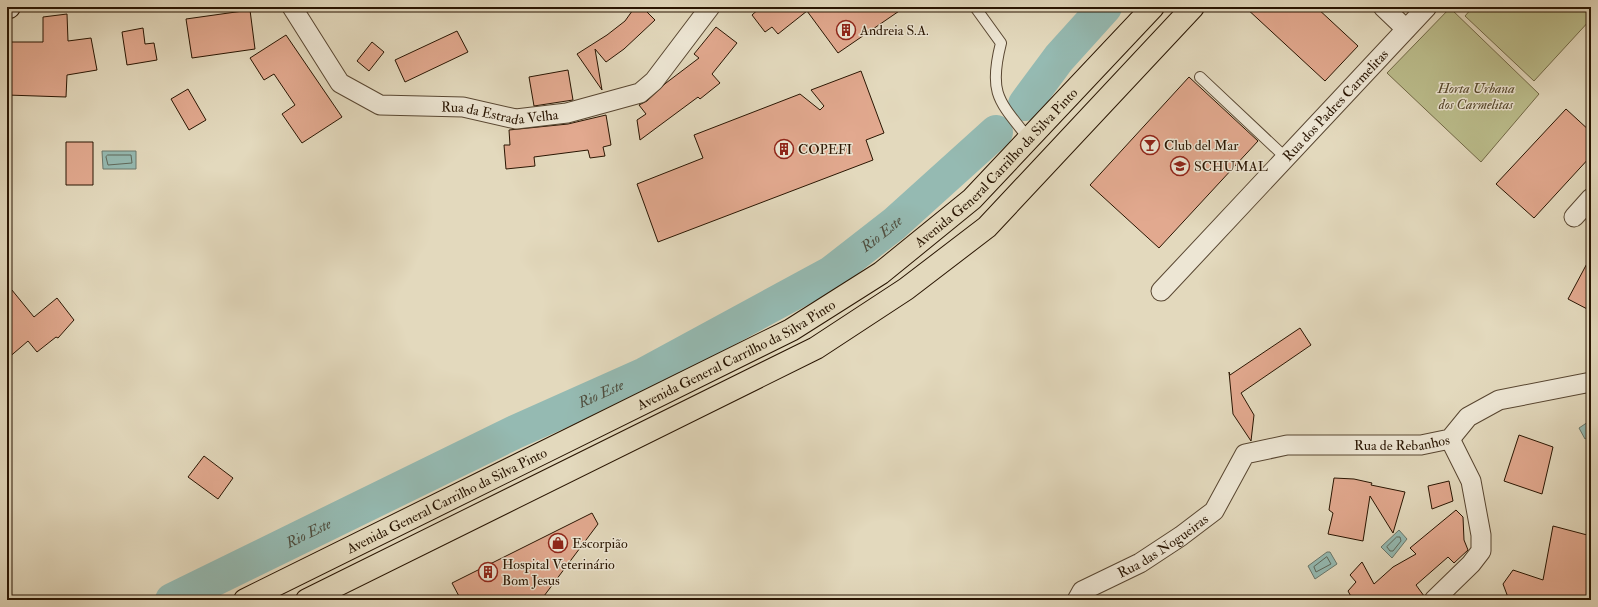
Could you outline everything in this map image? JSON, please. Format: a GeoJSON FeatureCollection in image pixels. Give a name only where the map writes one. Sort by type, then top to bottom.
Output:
{"type":"FeatureCollection","features":[{"type":"Feature","properties":{"kind":"main road","name":"Avenida General Carrilho da Silva Pinto"},"geometry":{"type":"LineString","coordinates":[[245,600],[791,330],[881,273],[972,199],[1153,7]]}},
{"type":"Feature","properties":{"kind":"main road","name":"Avenida General Carrilho da Silva Pinto"},"geometry":{"type":"LineString","coordinates":[[307,600],[816,348],[906,289],[987,227],[1193,7]]}},
{"type":"Feature","properties":{"kind":"street","name":"Rua da Estrada Velha"},"geometry":{"type":"LineString","coordinates":[[292,7],[340,83],[380,105],[463,107],[516,119],[567,113],[640,93],[654,81],[710,7]]}},
{"type":"Feature","properties":{"kind":"street"},"geometry":{"type":"LineString","coordinates":[[1383,7],[1406,29]]}},
{"type":"Feature","properties":{"kind":"street","name":"Rua dos Padres Carmelitas"},"geometry":{"type":"LineString","coordinates":[[1161,291],[1427,7]]}},
{"type":"Feature","properties":{"kind":"street"},"geometry":{"type":"LineString","coordinates":[[1574,217],[1591,198]]}},
{"type":"Feature","properties":{"kind":"street","name":"Rua de Rebanhos"},"geometry":{"type":"LineString","coordinates":[[1245,454],[1287,445],[1421,445],[1450,439],[1468,418],[1499,400],[1591,382]]}},
{"type":"Feature","properties":{"kind":"street"},"geometry":{"type":"LineString","coordinates":[[1434,600],[1471,564],[1481,551],[1480,535],[1471,482],[1450,439]]}},
{"type":"Feature","properties":{"kind":"street","name":"Rua das Nogueiras"},"geometry":{"type":"LineString","coordinates":[[1077,600],[1082,591],[1140,563],[1182,536],[1214,511],[1245,454]]}},
{"type":"Feature","properties":{"kind":"lane"},"geometry":{"type":"LineString","coordinates":[[975,7],[1001,43],[995,65],[996,89],[1002,104],[1029,139]]}},
{"type":"Feature","properties":{"kind":"lane"},"geometry":{"type":"LineString","coordinates":[[1200,77],[1285,157]]}},
{"type":"Feature","properties":{"kind":"green space"},"geometry":{"type":"Polygon","coordinates":[[[1473,7],[1591,7],[1591,19],[1534,81],[1465,16],[1473,7]]]}},
{"type":"Feature","properties":{"kind":"green space","name":"Horta Urbana dos Carmelitas"},"geometry":{"type":"Polygon","coordinates":[[[1450,8],[1539,94],[1481,162],[1387,73],[1450,8]]]}},
{"type":"Feature","properties":{"kind":"water"},"geometry":{"type":"Polygon","coordinates":[[[102,151],[136,151],[136,169],[103,169],[102,151]]]}},
{"type":"Feature","properties":{"kind":"water"},"geometry":{"type":"Polygon","coordinates":[[[1591,420],[1591,435],[1585,439],[1579,428],[1591,420]]]}},
{"type":"Feature","properties":{"kind":"water"},"geometry":{"type":"Polygon","coordinates":[[[1399,530],[1407,539],[1392,558],[1381,547],[1399,530]]]}},
{"type":"Feature","properties":{"kind":"water"},"geometry":{"type":"Polygon","coordinates":[[[1327,552],[1330,552],[1337,564],[1315,579],[1308,566],[1327,552]]]}},
{"type":"Feature","properties":{"kind":"building"},"geometry":{"type":"Polygon","coordinates":[[[635,7],[642,7],[655,20],[624,49],[606,62],[595,49],[602,90],[577,54],[607,35],[625,21],[635,7]]]}},
{"type":"Feature","properties":{"kind":"building","name":"Andreia S.A."},"geometry":{"type":"Polygon","coordinates":[[[761,7],[905,7],[838,53],[807,11],[778,34],[772,27],[765,32],[752,15],[761,7]]]}},
{"type":"Feature","properties":{"kind":"building"},"geometry":{"type":"Polygon","coordinates":[[[1245,7],[1316,7],[1358,46],[1325,81],[1245,7]]]}},
{"type":"Feature","properties":{"kind":"building"},"geometry":{"type":"Polygon","coordinates":[[[250,10],[255,49],[192,58],[186,19],[250,10]]]}},
{"type":"Feature","properties":{"kind":"building"},"geometry":{"type":"Polygon","coordinates":[[[67,14],[68,41],[91,38],[97,70],[67,75],[66,97],[7,95],[7,42],[43,42],[43,17],[67,14]]]}},
{"type":"Feature","properties":{"kind":"building"},"geometry":{"type":"Polygon","coordinates":[[[716,27],[737,43],[712,74],[720,83],[700,99],[698,97],[640,140],[637,120],[646,114],[639,105],[647,101],[666,83],[699,58],[694,54],[716,27]]]}},
{"type":"Feature","properties":{"kind":"building"},"geometry":{"type":"Polygon","coordinates":[[[143,28],[145,44],[154,43],[157,60],[127,65],[122,32],[143,28]]]}},
{"type":"Feature","properties":{"kind":"building"},"geometry":{"type":"Polygon","coordinates":[[[457,31],[468,52],[405,82],[395,60],[457,31]]]}},
{"type":"Feature","properties":{"kind":"building"},"geometry":{"type":"Polygon","coordinates":[[[286,35],[342,117],[302,143],[282,114],[295,105],[274,74],[264,80],[250,58],[286,35]]]}},
{"type":"Feature","properties":{"kind":"building"},"geometry":{"type":"Polygon","coordinates":[[[372,42],[384,52],[369,71],[357,61],[372,42]]]}},
{"type":"Feature","properties":{"kind":"building"},"geometry":{"type":"Polygon","coordinates":[[[568,70],[573,100],[534,106],[529,77],[568,70]]]}},
{"type":"Feature","properties":{"kind":"building","name":"COPEFI"},"geometry":{"type":"Polygon","coordinates":[[[861,71],[884,133],[866,140],[873,160],[658,242],[637,184],[703,158],[694,135],[800,94],[820,110],[824,106],[811,90],[861,71]]]}},
{"type":"Feature","properties":{"kind":"building"},"geometry":{"type":"Polygon","coordinates":[[[1189,77],[1258,141],[1159,248],[1090,185],[1189,77]]]}},
{"type":"Feature","properties":{"kind":"building"},"geometry":{"type":"Polygon","coordinates":[[[188,89],[206,120],[189,130],[171,99],[188,89]]]}},
{"type":"Feature","properties":{"kind":"building"},"geometry":{"type":"Polygon","coordinates":[[[1566,109],[1591,132],[1591,156],[1534,218],[1496,184],[1566,109]]]}},
{"type":"Feature","properties":{"kind":"building"},"geometry":{"type":"Polygon","coordinates":[[[606,115],[611,145],[603,147],[605,156],[590,158],[588,150],[534,157],[535,166],[506,169],[504,145],[510,145],[509,130],[568,124],[606,115]]]}},
{"type":"Feature","properties":{"kind":"building"},"geometry":{"type":"Polygon","coordinates":[[[66,142],[93,142],[93,185],[66,185],[66,142]]]}},
{"type":"Feature","properties":{"kind":"building"},"geometry":{"type":"Polygon","coordinates":[[[1591,256],[1591,311],[1568,299],[1591,256]]]}},
{"type":"Feature","properties":{"kind":"building"},"geometry":{"type":"Polygon","coordinates":[[[7,284],[34,317],[57,298],[74,320],[58,338],[56,337],[37,352],[28,341],[7,359],[7,284]]]}},
{"type":"Feature","properties":{"kind":"building"},"geometry":{"type":"Polygon","coordinates":[[[1300,328],[1311,345],[1241,393],[1254,415],[1251,441],[1233,414],[1229,372],[1230,375],[1300,328]]]}},
{"type":"Feature","properties":{"kind":"building"},"geometry":{"type":"Polygon","coordinates":[[[1519,435],[1553,447],[1542,494],[1504,481],[1519,435]]]}},
{"type":"Feature","properties":{"kind":"building"},"geometry":{"type":"Polygon","coordinates":[[[204,456],[233,478],[218,499],[188,477],[204,456]]]}},
{"type":"Feature","properties":{"kind":"building"},"geometry":{"type":"Polygon","coordinates":[[[1334,478],[1354,479],[1372,483],[1371,485],[1405,492],[1393,533],[1370,496],[1363,541],[1328,534],[1333,513],[1329,510],[1334,478]]]}},
{"type":"Feature","properties":{"kind":"building"},"geometry":{"type":"Polygon","coordinates":[[[1449,481],[1453,501],[1432,509],[1428,486],[1449,481]]]}},
{"type":"Feature","properties":{"kind":"building"},"geometry":{"type":"Polygon","coordinates":[[[1456,510],[1463,517],[1464,540],[1468,550],[1454,563],[1448,557],[1416,585],[1424,596],[1423,600],[1353,600],[1348,591],[1356,582],[1350,575],[1362,562],[1374,584],[1393,567],[1416,554],[1410,548],[1456,510]]]}},
{"type":"Feature","properties":{"kind":"building","name":"Escorpião"},"geometry":{"type":"Polygon","coordinates":[[[592,513],[598,524],[541,600],[461,600],[452,583],[592,513]]]}},
{"type":"Feature","properties":{"kind":"building"},"geometry":{"type":"Polygon","coordinates":[[[1553,526],[1591,536],[1591,600],[1509,600],[1503,584],[1513,570],[1543,580],[1553,526]]]}},
{"type":"Feature","properties":{"kind":"waterway","name":"Rio Este"},"geometry":{"type":"LineString","coordinates":[[1025,104],[1059,58],[1105,7]]}},
{"type":"Feature","properties":{"kind":"waterway","name":"Rio Este"},"geometry":{"type":"LineString","coordinates":[[172,600],[515,432],[645,374],[831,273],[894,224],[996,132]]}},
{"type":"Feature","properties":{"kind":"place","name":"Andreia S.A."},"geometry":{"type":"Point","coordinates":[846,30]}},
{"type":"Feature","properties":{"kind":"place","name":"Club del Mar"},"geometry":{"type":"Point","coordinates":[1150,145]}},
{"type":"Feature","properties":{"kind":"place","name":"COPEFI"},"geometry":{"type":"Point","coordinates":[784,149]}},
{"type":"Feature","properties":{"kind":"place","name":"SCHUMAL"},"geometry":{"type":"Point","coordinates":[1180,166]}},
{"type":"Feature","properties":{"kind":"place","name":"Escorpião"},"geometry":{"type":"Point","coordinates":[558,543]}},
{"type":"Feature","properties":{"kind":"place","name":"Hospital Veterinário Bom Jesus"},"geometry":{"type":"Point","coordinates":[488,572]}}]}
